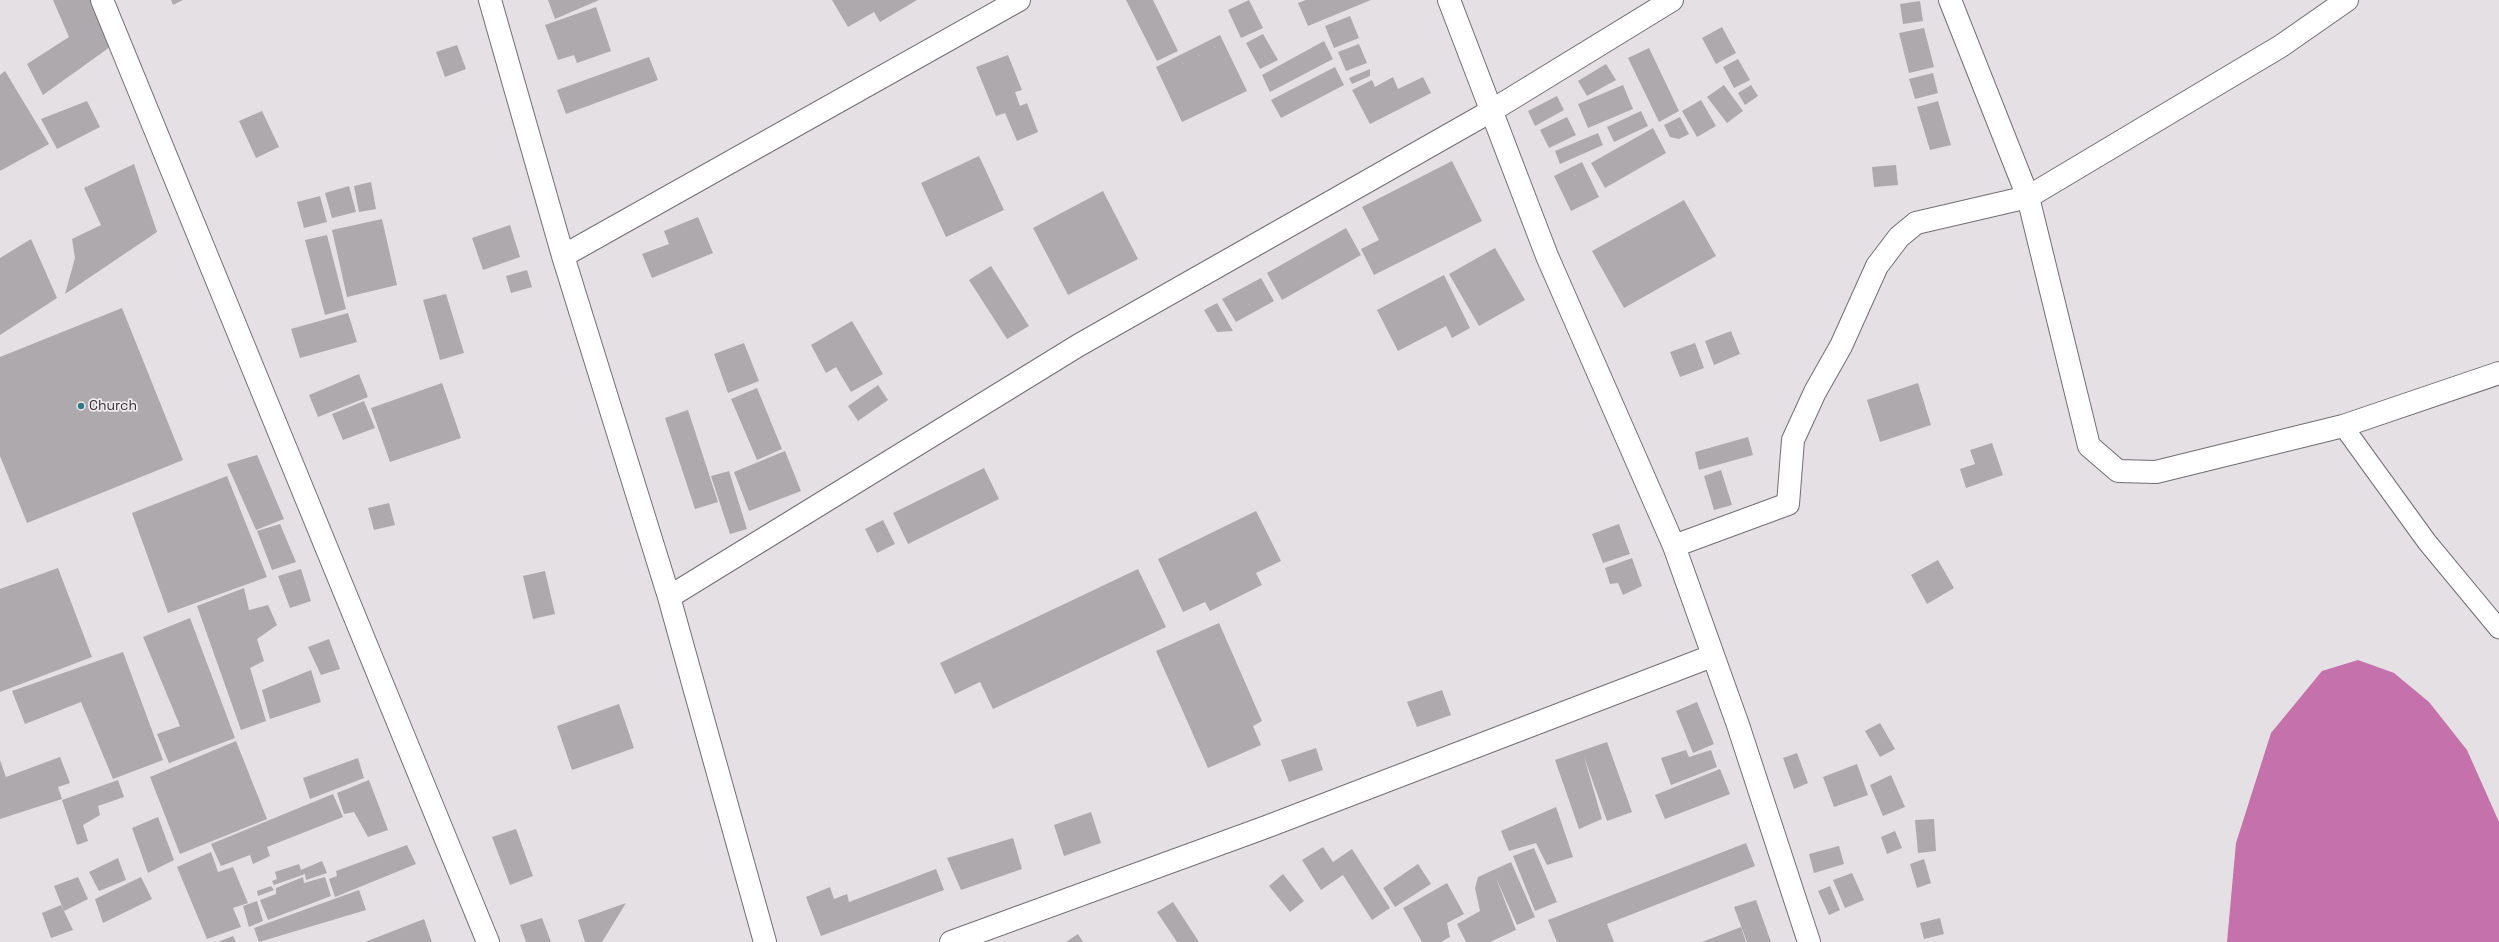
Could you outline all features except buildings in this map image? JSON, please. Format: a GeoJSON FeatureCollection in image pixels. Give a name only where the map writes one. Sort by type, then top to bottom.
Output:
{"type":"FeatureCollection","features":[{"type":"Feature","properties":{"kind":"street"},"geometry":{"type":"LineString","coordinates":[[102,0],[488,942]]}},
{"type":"Feature","properties":{"kind":"street"},"geometry":{"type":"LineString","coordinates":[[490,0],[563,256],[670,597],[765,942]]}},
{"type":"Feature","properties":{"kind":"street"},"geometry":{"type":"LineString","coordinates":[[563,256],[1019,0]]}},
{"type":"Feature","properties":{"kind":"street"},"geometry":{"type":"LineString","coordinates":[[1449,0],[1547,256],[1674,546],[1712,656],[1738,725],[1809,942]]}},
{"type":"Feature","properties":{"kind":"street"},"geometry":{"type":"LineString","coordinates":[[670,597],[1079,345],[1491,111],[1672,0]]}},
{"type":"Feature","properties":{"kind":"street"},"geometry":{"type":"LineString","coordinates":[[1950,0],[2028,196],[2089,446],[2118,471],[2156,472],[2343,426],[2499,373]]}},
{"type":"Feature","properties":{"kind":"street"},"geometry":{"type":"LineString","coordinates":[[1674,546],[1788,504],[1793,440],[1814,392],[1841,346],[1877,266],[1899,238],[1916,223],[2028,196],[2281,46],[2347,0]]}},
{"type":"Feature","properties":{"kind":"street"},"geometry":{"type":"LineString","coordinates":[[951,942],[1258,829],[1712,656]]}},
{"type":"Feature","properties":{"kind":"lane"},"geometry":{"type":"LineString","coordinates":[[2343,426],[2427,542],[2499,629]]}},
{"type":"Feature","properties":{"kind":"shaded area"},"geometry":{"type":"Polygon","coordinates":[[[2358,660],[2394,673],[2429,702],[2467,750],[2499,822],[2499,942],[2227,942],[2236,843],[2271,733],[2322,671],[2358,660]]]}},
{"type":"Feature","properties":{"kind":"place","name":"Church"},"geometry":{"type":"Point","coordinates":[81,406]}}]}
